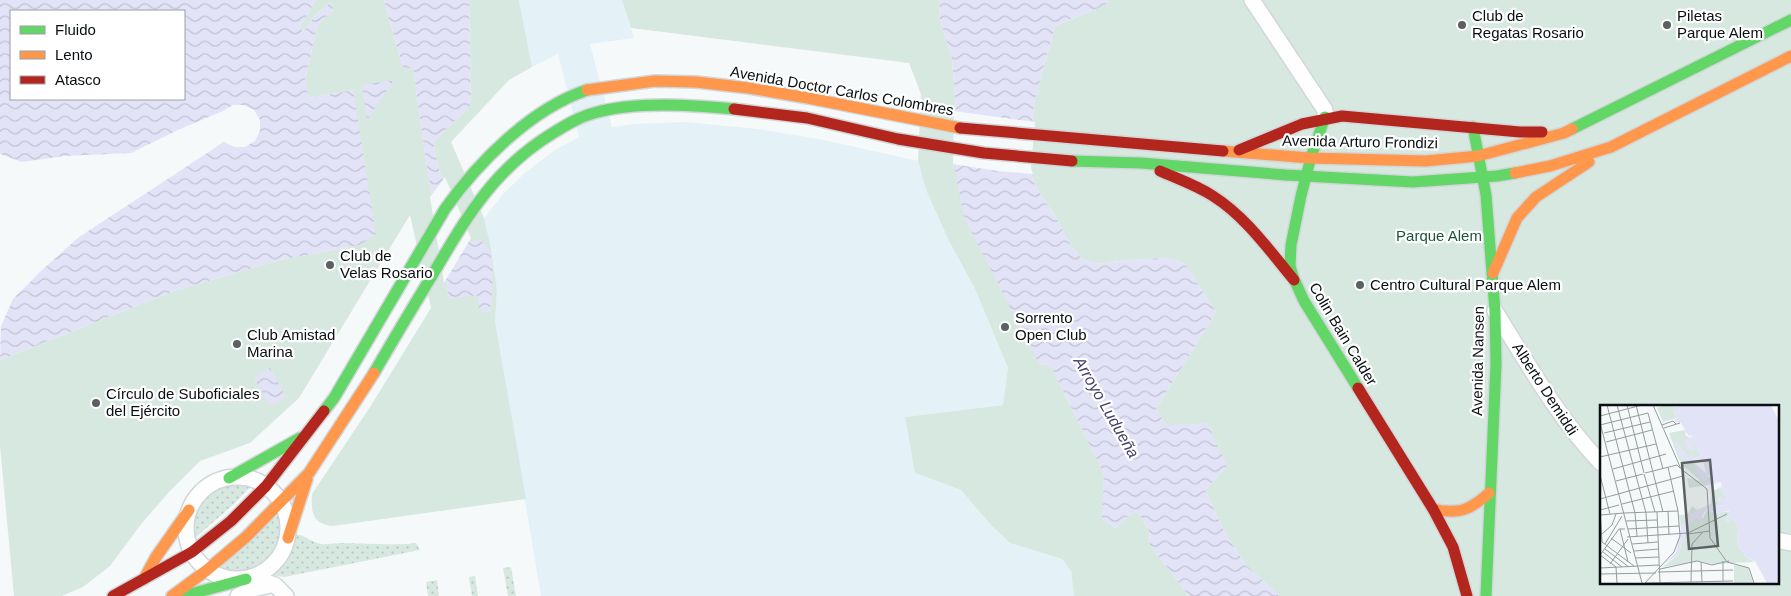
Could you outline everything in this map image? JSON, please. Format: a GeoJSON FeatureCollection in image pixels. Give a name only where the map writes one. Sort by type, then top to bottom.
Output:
{"type":"FeatureCollection","features":[{"type":"Feature","properties":{"kind":"main road","name":"Avenida Arturo Frondizi"},"geometry":{"type":"LineString","coordinates":[[1080,140],[1310,158],[1426,160],[1478,156],[1564,133],[1791,20]]}},
{"type":"Feature","properties":{"kind":"main road"},"geometry":{"type":"LineString","coordinates":[[1492,276],[1517,218],[1536,197],[1611,147],[1791,56]]}},
{"type":"Feature","properties":{"kind":"main road","name":"Avenida Doctor Carlos Colombres"},"geometry":{"type":"LineString","coordinates":[[113,596],[192,552],[231,521],[266,486],[334,398],[419,253],[460,188],[505,141],[534,118],[565,99],[586,90],[608,86],[655,81],[682,81],[749,88],[798,96],[954,127],[1080,140]]}},
{"type":"Feature","properties":{"kind":"main road"},"geometry":{"type":"LineString","coordinates":[[172,596],[246,537],[309,472],[360,396],[467,217],[490,187],[509,167],[540,141],[571,122],[593,113],[616,108],[657,106],[749,110],[807,118],[898,139],[984,153],[1079,162],[1141,164],[1413,182],[1482,178],[1550,166],[1611,147]]}},
{"type":"Feature","properties":{"kind":"main road"},"geometry":{"type":"LineString","coordinates":[[1235,152],[1306,122],[1325,117],[1342,116],[1520,132],[1564,133]]}},
{"type":"Feature","properties":{"kind":"main road","name":"Colin Bain Calder"},"geometry":{"type":"LineString","coordinates":[[1325,117],[1305,176],[1290,250],[1290,267],[1304,301],[1433,509]]}},
{"type":"Feature","properties":{"kind":"main road","name":"Avenida Nansen"},"geometry":{"type":"LineString","coordinates":[[1473,127],[1486,195],[1495,310],[1496,364],[1486,596]]}},
{"type":"Feature","properties":{"kind":"main road"},"geometry":{"type":"LineString","coordinates":[[1141,164],[1200,188],[1226,206],[1253,231],[1294,280]]}},
{"type":"Feature","properties":{"kind":"main road"},"geometry":{"type":"LineString","coordinates":[[229,478],[308,433]]}},
{"type":"Feature","properties":{"kind":"main road"},"geometry":{"type":"LineString","coordinates":[[288,538],[309,472]]}},
{"type":"Feature","properties":{"kind":"main road"},"geometry":{"type":"LineString","coordinates":[[1433,509],[1446,513],[1462,512],[1475,505],[1489,493]]}},
{"type":"Feature","properties":{"kind":"main road"},"geometry":{"type":"LineString","coordinates":[[1433,509],[1453,547],[1467,596]]}},
{"type":"Feature","properties":{"kind":"main road"},"geometry":{"type":"LineString","coordinates":[[144,579],[156,557],[189,510]]}},
{"type":"Feature","properties":{"kind":"main road"},"geometry":{"type":"LineString","coordinates":[[184,596],[252,582]]}},
{"type":"Feature","properties":{"kind":"street"},"geometry":{"type":"LineString","coordinates":[[1252,0],[1325,110],[1325,117]]}},
{"type":"Feature","properties":{"kind":"street","name":"Alberto Demiddi"},"geometry":{"type":"LineString","coordinates":[[1495,310],[1559,412],[1580,441],[1600,462]]}},
{"type":"Feature","properties":{"kind":"street"},"geometry":{"type":"LineString","coordinates":[[252,582],[280,556],[288,538],[288,524],[282,502],[266,486],[255,480],[242,477],[229,478],[210,485],[202,492],[189,510],[187,531],[192,552],[207,570],[226,578],[252,582],[275,585],[286,596]]}},
{"type":"Feature","properties":{"kind":"street"},"geometry":{"type":"LineString","coordinates":[[1778,540],[1791,543]]}},
{"type":"Feature","properties":{"kind":"shaded area"},"geometry":{"type":"Polygon","coordinates":[[[519,0],[622,0],[634,38],[590,44],[612,127],[685,122],[758,129],[819,139],[918,161],[926,190],[948,239],[975,289],[1008,368],[1003,405],[906,417],[915,473],[961,490],[990,524],[1010,543],[1062,559],[1071,571],[1074,596],[541,596],[495,321],[497,290],[484,218],[504,193],[526,172],[555,150],[579,137],[558,54],[532,67],[519,0]]]}},
{"type":"Feature","properties":{"kind":"green space"},"geometry":{"type":"Polygon","coordinates":[[[316,0],[384,0],[403,68],[413,68],[449,298],[477,295],[491,304],[492,273],[488,248],[470,242],[440,173],[433,142],[471,105],[469,0],[519,0],[532,67],[509,80],[451,142],[484,218],[490,244],[497,290],[495,321],[526,499],[333,526],[321,523],[314,516],[312,494],[370,407],[431,308],[410,215],[299,398],[250,443],[200,461],[142,523],[110,566],[83,587],[62,596],[14,596],[0,446],[0,360],[174,291],[280,260],[360,245],[353,90],[309,98],[305,79],[317,28],[322,19],[333,12],[331,3],[315,15],[307,28],[301,31],[300,27],[316,0]]]}},
{"type":"Feature","properties":{"kind":"green space","name":"Sorrento Open Club"},"geometry":{"type":"Polygon","coordinates":[[[622,0],[940,0],[939,16],[952,59],[956,111],[1039,364],[1051,366],[1104,474],[1103,520],[1115,528],[1132,513],[1139,513],[1149,531],[1150,545],[1189,596],[1074,596],[1071,571],[1062,559],[1010,543],[990,524],[961,490],[915,473],[905,417],[1003,405],[1008,368],[975,289],[948,239],[926,190],[918,161],[921,94],[909,63],[631,28],[622,0]]]}},
{"type":"Feature","properties":{"kind":"green space","name":"Parque Alem"},"geometry":{"type":"Polygon","coordinates":[[[1108,0],[1791,0],[1791,596],[1279,596],[1245,564],[1225,533],[1205,490],[1227,466],[1166,425],[1156,409],[1216,312],[1185,264],[1176,260],[1165,258],[1126,260],[1099,264],[1082,259],[1071,246],[1055,216],[1037,189],[1029,169],[1034,103],[1055,26],[1107,4],[1108,0]]]}},
{"type":"Feature","properties":{"kind":"green space"},"geometry":{"type":"Polygon","coordinates":[[[240,483],[252,485],[235,503],[194,539],[190,527],[191,520],[200,499],[217,487],[240,483]]]}},
{"type":"Feature","properties":{"kind":"green space"},"geometry":{"type":"Polygon","coordinates":[[[282,512],[283,527],[280,541],[275,552],[267,562],[245,572],[231,573],[216,570],[282,512]]]}},
{"type":"Feature","properties":{"kind":"green space"},"geometry":{"type":"Polygon","coordinates":[[[295,534],[321,544],[416,543],[420,550],[284,577],[272,575],[289,552],[295,534]]]}},
{"type":"Feature","properties":{"kind":"green space"},"geometry":{"type":"Polygon","coordinates":[[[511,567],[516,596],[508,596],[503,568],[511,567]]]}},
{"type":"Feature","properties":{"kind":"green space"},"geometry":{"type":"Polygon","coordinates":[[[475,576],[478,596],[472,596],[469,577],[475,576]]]}},
{"type":"Feature","properties":{"kind":"green space"},"geometry":{"type":"Polygon","coordinates":[[[437,580],[439,596],[428,596],[426,582],[437,580]]]}},
{"type":"Feature","properties":{"kind":"water"},"geometry":{"type":"Polygon","coordinates":[[[0,0],[316,0],[300,27],[302,31],[307,28],[315,15],[332,2],[333,13],[322,19],[317,28],[305,79],[309,98],[353,90],[376,234],[360,245],[280,260],[174,291],[0,360],[1,326],[13,299],[41,271],[79,237],[224,142],[234,147],[245,147],[255,141],[260,131],[260,120],[254,110],[244,105],[233,105],[131,153],[64,156],[22,162],[0,154],[0,0]]]}},
{"type":"Feature","properties":{"kind":"water"},"geometry":{"type":"Polygon","coordinates":[[[384,0],[469,0],[471,105],[433,142],[440,173],[470,242],[480,240],[487,247],[490,254],[492,281],[488,314],[479,308],[477,295],[449,299],[413,68],[403,68],[384,0]]]}},
{"type":"Feature","properties":{"kind":"water","name":"Arroyo Ludueña"},"geometry":{"type":"Polygon","coordinates":[[[940,0],[1108,0],[1107,4],[1055,26],[1034,103],[1029,169],[1037,189],[1055,216],[1071,246],[1082,259],[1099,264],[1126,260],[1165,258],[1176,260],[1185,264],[1216,312],[1156,409],[1166,425],[1207,423],[1227,466],[1205,490],[1225,533],[1245,564],[1279,596],[1189,596],[1150,545],[1149,531],[1139,513],[1132,513],[1115,528],[1102,520],[1104,474],[1051,366],[1039,364],[964,217],[955,170],[956,111],[952,59],[939,16],[940,0]]]}},
{"type":"Feature","properties":{"kind":"water"},"geometry":{"type":"Polygon","coordinates":[[[394,80],[367,120],[362,85],[394,80]]]}},
{"type":"Feature","properties":{"kind":"water"},"geometry":{"type":"Polygon","coordinates":[[[270,368],[286,397],[270,406],[254,378],[270,368]]]}},
{"type":"Feature","properties":{"kind":"pier"},"geometry":{"type":"Polygon","coordinates":[[[954,111],[1035,122],[1031,168],[1033,174],[953,164],[954,111]]]}},
{"type":"Feature","properties":{"kind":"pier"},"geometry":{"type":"Polygon","coordinates":[[[445,177],[471,238],[444,283],[430,197],[445,177]]]}},
{"type":"Feature","properties":{"kind":"traffic: fast"},"geometry":{"type":"LineString","coordinates":[[1572,129],[1791,20]]}},
{"type":"Feature","properties":{"kind":"traffic: fast"},"geometry":{"type":"LineString","coordinates":[[324,411],[334,398],[445,209],[459,191],[490,155],[526,123],[566,99],[587,90]]}},
{"type":"Feature","properties":{"kind":"traffic: fast"},"geometry":{"type":"LineString","coordinates":[[374,373],[468,217],[497,180],[532,147],[578,119],[610,109],[645,105],[734,109]]}},
{"type":"Feature","properties":{"kind":"traffic: fast"},"geometry":{"type":"LineString","coordinates":[[1325,117],[1311,157],[1301,196],[1291,245],[1290,266],[1304,301],[1358,388]]}},
{"type":"Feature","properties":{"kind":"traffic: fast"},"geometry":{"type":"LineString","coordinates":[[1473,127],[1486,195],[1495,311],[1496,364],[1486,596]]}},
{"type":"Feature","properties":{"kind":"traffic: fast"},"geometry":{"type":"LineString","coordinates":[[1072,161],[1141,163],[1286,175],[1413,182],[1515,173]]}},
{"type":"Feature","properties":{"kind":"traffic: fast"},"geometry":{"type":"LineString","coordinates":[[229,478],[300,438]]}},
{"type":"Feature","properties":{"kind":"traffic: fast"},"geometry":{"type":"LineString","coordinates":[[183,596],[246,579]]}},
{"type":"Feature","properties":{"kind":"traffic: slow"},"geometry":{"type":"LineString","coordinates":[[1515,173],[1550,166],[1611,147],[1791,56]]}},
{"type":"Feature","properties":{"kind":"traffic: slow"},"geometry":{"type":"LineString","coordinates":[[587,90],[655,81],[696,82],[749,88],[808,98],[960,128]]}},
{"type":"Feature","properties":{"kind":"traffic: slow"},"geometry":{"type":"LineString","coordinates":[[1223,151],[1309,158],[1426,161],[1478,156],[1564,133],[1572,129]]}},
{"type":"Feature","properties":{"kind":"traffic: slow"},"geometry":{"type":"LineString","coordinates":[[1493,273],[1517,218],[1536,197],[1589,162]]}},
{"type":"Feature","properties":{"kind":"traffic: slow"},"geometry":{"type":"LineString","coordinates":[[172,596],[246,537],[309,473],[374,373]]}},
{"type":"Feature","properties":{"kind":"traffic: slow"},"geometry":{"type":"LineString","coordinates":[[288,538],[307,479]]}},
{"type":"Feature","properties":{"kind":"traffic: slow"},"geometry":{"type":"LineString","coordinates":[[1433,509],[1442,511],[1464,510],[1476,504],[1489,493]]}},
{"type":"Feature","properties":{"kind":"traffic: slow"},"geometry":{"type":"LineString","coordinates":[[144,579],[156,557],[189,510]]}},
{"type":"Feature","properties":{"kind":"traffic: jam"},"geometry":{"type":"LineString","coordinates":[[734,109],[807,118],[898,139],[984,153],[1072,161]]}},
{"type":"Feature","properties":{"kind":"traffic: jam"},"geometry":{"type":"LineString","coordinates":[[1239,150],[1302,124],[1342,116],[1520,132],[1542,132]]}},
{"type":"Feature","properties":{"kind":"traffic: jam"},"geometry":{"type":"LineString","coordinates":[[960,128],[1223,151]]}},
{"type":"Feature","properties":{"kind":"traffic: jam"},"geometry":{"type":"LineString","coordinates":[[1160,171],[1187,182],[1225,204],[1247,224],[1294,280]]}},
{"type":"Feature","properties":{"kind":"traffic: jam"},"geometry":{"type":"LineString","coordinates":[[1358,388],[1433,509],[1453,547],[1467,596]]}},
{"type":"Feature","properties":{"kind":"traffic: jam"},"geometry":{"type":"LineString","coordinates":[[113,596],[192,552],[231,521],[266,486],[324,411]]}},
{"type":"Feature","properties":{"kind":"place","name":"Club de Regatas Rosario"},"geometry":{"type":"Point","coordinates":[1462,25]}},
{"type":"Feature","properties":{"kind":"place","name":"Piletas Parque Alem"},"geometry":{"type":"Point","coordinates":[1667,25]}},
{"type":"Feature","properties":{"kind":"place","name":"Club de Velas Rosario"},"geometry":{"type":"Point","coordinates":[330,265]}},
{"type":"Feature","properties":{"kind":"place","name":"Centro Cultural Parque Alem"},"geometry":{"type":"Point","coordinates":[1360,285]}},
{"type":"Feature","properties":{"kind":"place","name":"Sorrento Open Club"},"geometry":{"type":"Point","coordinates":[1005,327]}},
{"type":"Feature","properties":{"kind":"place","name":"Club Amistad Marina"},"geometry":{"type":"Point","coordinates":[237,344]}},
{"type":"Feature","properties":{"kind":"place","name":"Círculo de Suboficiales del Ejército"},"geometry":{"type":"Point","coordinates":[96,403]}}]}
